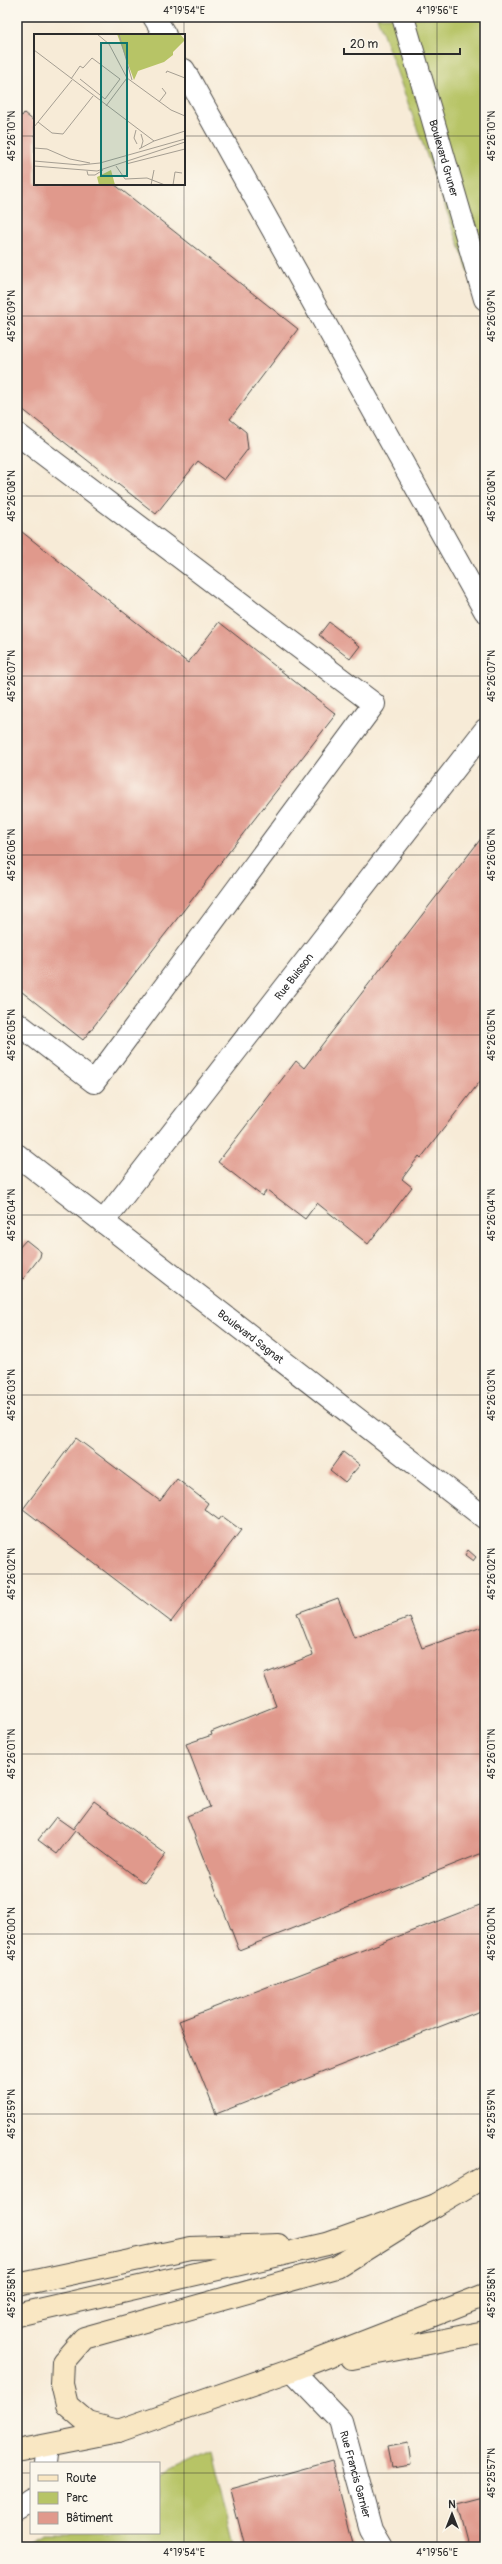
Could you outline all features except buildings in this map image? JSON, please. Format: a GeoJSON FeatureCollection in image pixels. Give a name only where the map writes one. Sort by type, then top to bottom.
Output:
{"type":"FeatureCollection","features":[{"type":"Feature","properties":{"kind":"main road"},"geometry":{"type":"LineString","coordinates":[[118,2431],[88,2423],[67,2405],[62,2384],[63,2362],[84,2338],[337,2267],[436,2204],[485,2176]]}},
{"type":"Feature","properties":{"kind":"main road"},"geometry":{"type":"LineString","coordinates":[[457,2192],[485,2181]]}},
{"type":"Feature","properties":{"kind":"main road"},"geometry":{"type":"LineString","coordinates":[[17,2315],[327,2244],[436,2204]]}},
{"type":"Feature","properties":{"kind":"main road"},"geometry":{"type":"LineString","coordinates":[[17,2285],[191,2248],[327,2244]]}},
{"type":"Feature","properties":{"kind":"main road"},"geometry":{"type":"LineString","coordinates":[[17,2451],[47,2454],[118,2431],[292,2370],[485,2294]]}},
{"type":"Feature","properties":{"kind":"main road"},"geometry":{"type":"LineString","coordinates":[[292,2370],[485,2332]]}},
{"type":"Feature","properties":{"kind":"street"},"geometry":{"type":"LineString","coordinates":[[154,17],[164,34]]}},
{"type":"Feature","properties":{"kind":"street","name":"Boulevard Gruner"},"geometry":{"type":"LineString","coordinates":[[403,17],[485,299]]}},
{"type":"Feature","properties":{"kind":"street"},"geometry":{"type":"LineString","coordinates":[[185,72],[485,611]]}},
{"type":"Feature","properties":{"kind":"street"},"geometry":{"type":"LineString","coordinates":[[17,434],[374,704],[94,1082],[17,1023]]}},
{"type":"Feature","properties":{"kind":"street","name":"Rue Buisson"},"geometry":{"type":"LineString","coordinates":[[103,1222],[485,730]]}},
{"type":"Feature","properties":{"kind":"street","name":"Boulevard Sagnat"},"geometry":{"type":"LineString","coordinates":[[17,1155],[485,1518]]}},
{"type":"Feature","properties":{"kind":"street","name":"Rue Francis Garnier"},"geometry":{"type":"LineString","coordinates":[[292,2370],[341,2421],[371,2530],[381,2547]]}},
{"type":"Feature","properties":{"kind":"street"},"geometry":{"type":"LineString","coordinates":[[17,2508],[30,2500]]}},
{"type":"Feature","properties":{"kind":"green space"},"geometry":{"type":"Polygon","coordinates":[[[377,17],[485,17],[485,317],[377,17]]]}},
{"type":"Feature","properties":{"kind":"green space"},"geometry":{"type":"Polygon","coordinates":[[[211,2452],[234,2547],[17,2547],[42,2534],[160,2534],[160,2477],[211,2452]]]}}]}
